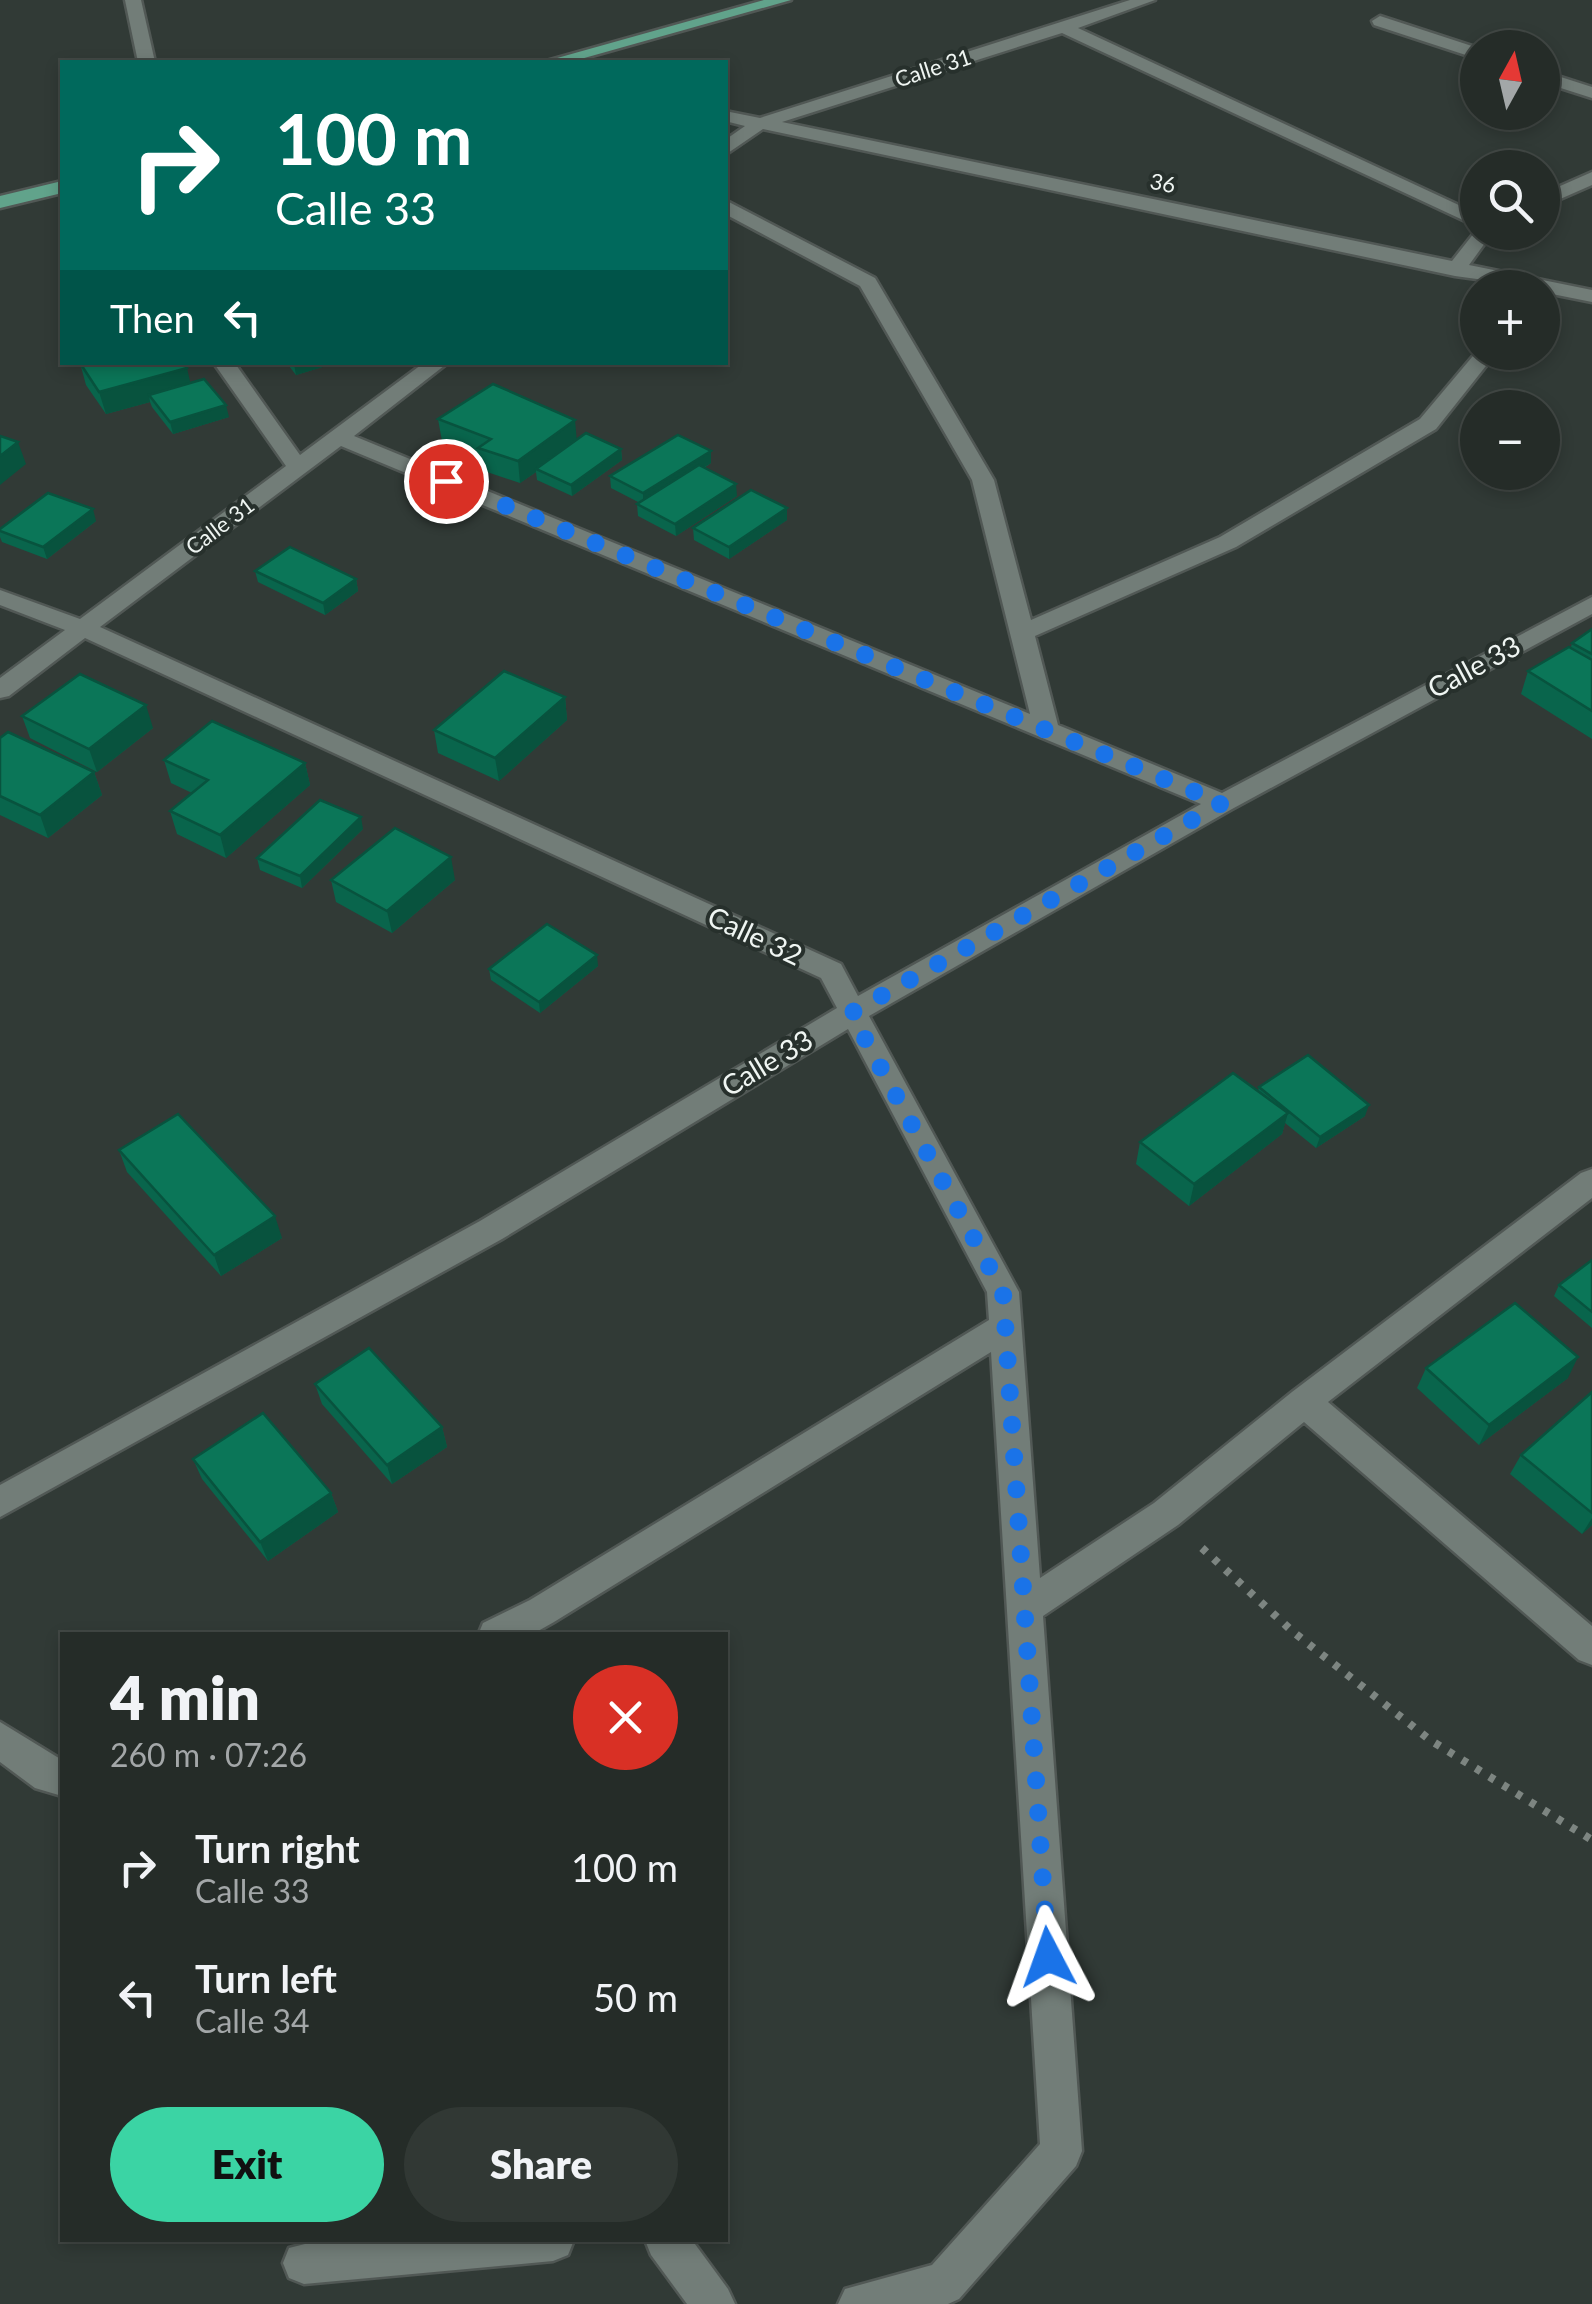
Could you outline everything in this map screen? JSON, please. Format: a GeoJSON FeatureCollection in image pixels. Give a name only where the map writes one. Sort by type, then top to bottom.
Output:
{"type":"FeatureCollection","features":[{"type":"Feature","properties":{"kind":"main road"},"geometry":{"type":"LineString","coordinates":[[559,60],[782,0]]}},
{"type":"Feature","properties":{"kind":"main road"},"geometry":{"type":"LineString","coordinates":[[0,202],[60,187]]}},
{"type":"Feature","properties":{"kind":"street"},"geometry":{"type":"LineString","coordinates":[[133,0],[147,60]]}},
{"type":"Feature","properties":{"kind":"street","name":"Calle 31"},"geometry":{"type":"LineString","coordinates":[[728,147],[759,124],[1147,0]]}},
{"type":"Feature","properties":{"kind":"street"},"geometry":{"type":"LineString","coordinates":[[1380,21],[1460,48]]}},
{"type":"Feature","properties":{"kind":"street"},"geometry":{"type":"LineString","coordinates":[[1063,26],[1460,213]]}},
{"type":"Feature","properties":{"kind":"street"},"geometry":{"type":"LineString","coordinates":[[1560,82],[1592,93]]}},
{"type":"Feature","properties":{"kind":"street","name":"36"},"geometry":{"type":"LineString","coordinates":[[728,117],[1460,271]]}},
{"type":"Feature","properties":{"kind":"street"},"geometry":{"type":"LineString","coordinates":[[1560,193],[1592,178]]}},
{"type":"Feature","properties":{"kind":"street"},"geometry":{"type":"LineString","coordinates":[[728,208],[868,282],[983,480],[1047,730]]}},
{"type":"Feature","properties":{"kind":"street"},"geometry":{"type":"LineString","coordinates":[[1455,270],[1470,250]]}},
{"type":"Feature","properties":{"kind":"street","name":"36"},"geometry":{"type":"LineString","coordinates":[[1560,290],[1592,296]]}},
{"type":"Feature","properties":{"kind":"street"},"geometry":{"type":"LineString","coordinates":[[226,365],[298,468]]}},
{"type":"Feature","properties":{"kind":"street","name":"Calle 31"},"geometry":{"type":"LineString","coordinates":[[0,690],[435,365]]}},
{"type":"Feature","properties":{"kind":"street"},"geometry":{"type":"LineString","coordinates":[[1022,633],[1228,542],[1428,424],[1472,370]]}},
{"type":"Feature","properties":{"kind":"street"},"geometry":{"type":"LineString","coordinates":[[339,437],[1222,803]]}},
{"type":"Feature","properties":{"kind":"street","name":"Calle 32"},"geometry":{"type":"LineString","coordinates":[[0,597],[83,628],[831,971],[1003,1292],[1061,2150],[944,2284],[860,2304]]}},
{"type":"Feature","properties":{"kind":"street","name":"Calle 33"},"geometry":{"type":"LineString","coordinates":[[0,1502],[490,1230],[851,1013],[1222,803],[1592,604]]}},
{"type":"Feature","properties":{"kind":"street"},"geometry":{"type":"LineString","coordinates":[[1023,1609],[1166,1514],[1304,1402],[1592,1181]]}},
{"type":"Feature","properties":{"kind":"street"},"geometry":{"type":"LineString","coordinates":[[502,1632],[1004,1327]]}},
{"type":"Feature","properties":{"kind":"street"},"geometry":{"type":"LineString","coordinates":[[1304,1402],[1592,1648]]}},
{"type":"Feature","properties":{"kind":"street"},"geometry":{"type":"LineString","coordinates":[[0,1740],[48,1775],[60,1778]]}},
{"type":"Feature","properties":{"kind":"street"},"geometry":{"type":"LineString","coordinates":[[304,2264],[532,2242]]}},
{"type":"Feature","properties":{"kind":"street"},"geometry":{"type":"LineString","coordinates":[[668,2242],[714,2304]]}},
{"type":"Feature","properties":{"kind":"path"},"geometry":{"type":"LineString","coordinates":[[1166,1514],[1292,1631],[1430,1740],[1592,1840]]}},
{"type":"Feature","properties":{"kind":"building"},"geometry":{"type":"Polygon","coordinates":[[[81,365],[187,368],[99,392],[81,365]]]}},
{"type":"Feature","properties":{"kind":"building"},"geometry":{"type":"Polygon","coordinates":[[[204,379],[226,405],[170,422],[149,395],[204,379]]]}},
{"type":"Feature","properties":{"kind":"building"},"geometry":{"type":"Polygon","coordinates":[[[493,384],[575,420],[518,461],[478,448],[491,439],[438,419],[493,384]]]}},
{"type":"Feature","properties":{"kind":"building"},"geometry":{"type":"Polygon","coordinates":[[[586,433],[621,449],[571,485],[536,469],[586,433]]]}},
{"type":"Feature","properties":{"kind":"building"},"geometry":{"type":"Polygon","coordinates":[[[678,435],[711,451],[643,493],[610,476],[678,435]]]}},
{"type":"Feature","properties":{"kind":"building"},"geometry":{"type":"Polygon","coordinates":[[[0,436],[18,442],[0,456],[0,436]]]}},
{"type":"Feature","properties":{"kind":"building"},"geometry":{"type":"Polygon","coordinates":[[[699,465],[736,484],[675,524],[637,504],[699,465]]]}},
{"type":"Feature","properties":{"kind":"building"},"geometry":{"type":"Polygon","coordinates":[[[751,490],[787,508],[729,547],[693,528],[751,490]]]}},
{"type":"Feature","properties":{"kind":"building"},"geometry":{"type":"Polygon","coordinates":[[[48,493],[93,509],[43,547],[0,531],[0,529],[48,493]]]}},
{"type":"Feature","properties":{"kind":"building"},"geometry":{"type":"Polygon","coordinates":[[[290,547],[356,579],[323,603],[255,571],[290,547]]]}},
{"type":"Feature","properties":{"kind":"building"},"geometry":{"type":"Polygon","coordinates":[[[1592,629],[1592,654],[1572,643],[1592,629]]]}},
{"type":"Feature","properties":{"kind":"building"},"geometry":{"type":"Polygon","coordinates":[[[1569,647],[1592,660],[1592,711],[1528,671],[1569,647]]]}},
{"type":"Feature","properties":{"kind":"building"},"geometry":{"type":"Polygon","coordinates":[[[504,671],[565,697],[495,758],[434,730],[504,671]]]}},
{"type":"Feature","properties":{"kind":"building"},"geometry":{"type":"Polygon","coordinates":[[[80,674],[146,705],[89,749],[22,716],[80,674]]]}},
{"type":"Feature","properties":{"kind":"building"},"geometry":{"type":"Polygon","coordinates":[[[212,721],[305,763],[220,835],[170,811],[208,780],[164,760],[212,721]]]}},
{"type":"Feature","properties":{"kind":"building"},"geometry":{"type":"Polygon","coordinates":[[[8,732],[94,772],[40,815],[0,796],[0,738],[8,732]]]}},
{"type":"Feature","properties":{"kind":"building"},"geometry":{"type":"Polygon","coordinates":[[[320,800],[361,817],[300,876],[257,858],[320,800]]]}},
{"type":"Feature","properties":{"kind":"building"},"geometry":{"type":"Polygon","coordinates":[[[395,828],[451,857],[387,911],[331,880],[395,828]]]}},
{"type":"Feature","properties":{"kind":"building"},"geometry":{"type":"Polygon","coordinates":[[[547,924],[597,955],[539,1002],[489,969],[547,924]]]}},
{"type":"Feature","properties":{"kind":"building"},"geometry":{"type":"Polygon","coordinates":[[[1308,1055],[1369,1105],[1320,1137],[1259,1087],[1308,1055]]]}},
{"type":"Feature","properties":{"kind":"building"},"geometry":{"type":"Polygon","coordinates":[[[1233,1073],[1288,1113],[1194,1184],[1140,1142],[1233,1073]]]}},
{"type":"Feature","properties":{"kind":"building"},"geometry":{"type":"Polygon","coordinates":[[[178,1114],[275,1216],[214,1255],[119,1150],[178,1114]]]}},
{"type":"Feature","properties":{"kind":"building"},"geometry":{"type":"Polygon","coordinates":[[[1592,1260],[1592,1312],[1559,1285],[1592,1260]]]}},
{"type":"Feature","properties":{"kind":"building"},"geometry":{"type":"Polygon","coordinates":[[[1515,1303],[1578,1357],[1489,1425],[1426,1368],[1515,1303]]]}},
{"type":"Feature","properties":{"kind":"building"},"geometry":{"type":"Polygon","coordinates":[[[369,1348],[442,1427],[387,1465],[315,1384],[369,1348]]]}},
{"type":"Feature","properties":{"kind":"building"},"geometry":{"type":"Polygon","coordinates":[[[1592,1392],[1592,1513],[1521,1455],[1592,1392]]]}},
{"type":"Feature","properties":{"kind":"building"},"geometry":{"type":"Polygon","coordinates":[[[263,1413],[331,1493],[260,1542],[193,1459],[263,1413]]]}},
{"type":"Feature","properties":{"kind":"route"},"geometry":{"type":"LineString","coordinates":[[446,481],[1222,803],[851,1013],[1003,1292],[1048,1957]]}}]}
